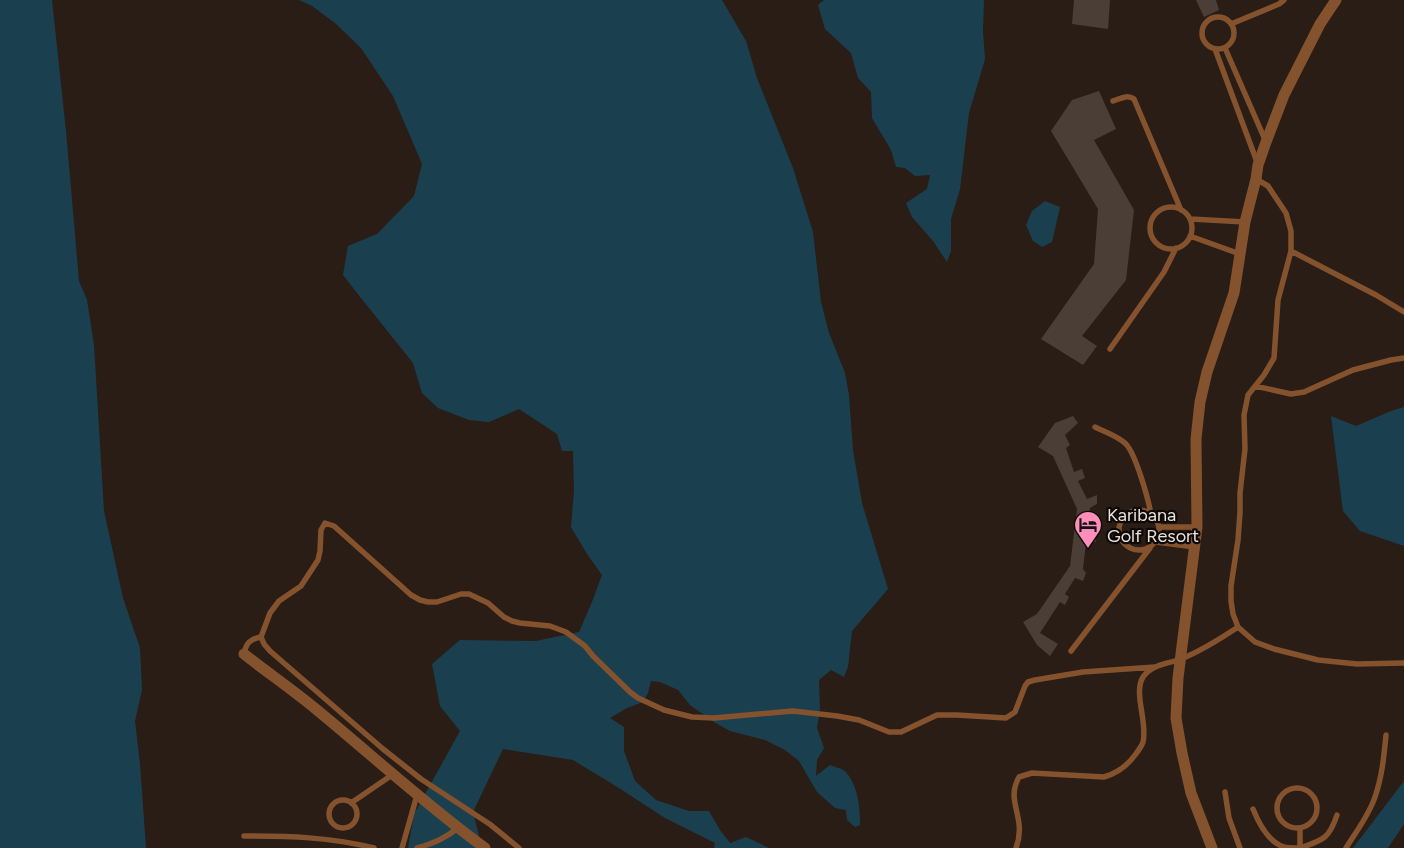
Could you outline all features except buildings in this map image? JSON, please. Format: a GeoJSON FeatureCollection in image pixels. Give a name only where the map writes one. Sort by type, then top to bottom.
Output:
{"type":"FeatureCollection","features":[{"type":"Feature","properties":{"kind":"street"},"geometry":{"type":"LineString","coordinates":[[1212,848],[1191,793],[1176,718],[1180,659],[1197,527],[1196,439],[1200,402],[1207,372],[1234,293],[1245,222],[1258,165],[1284,95],[1320,24],[1336,0]]}},
{"type":"Feature","properties":{"kind":"street"},"geometry":{"type":"LineString","coordinates":[[244,654],[316,709],[392,775],[485,848]]}},
{"type":"Feature","properties":{"kind":"lane"},"geometry":{"type":"LineString","coordinates":[[1231,24],[1284,0]]}},
{"type":"Feature","properties":{"kind":"lane"},"geometry":{"type":"LineString","coordinates":[[1215,50],[1225,48],[1233,40],[1234,29],[1223,17],[1217,16],[1207,20],[1204,24],[1201,35],[1202,40],[1215,50],[1258,165]]}},
{"type":"Feature","properties":{"kind":"lane"},"geometry":{"type":"LineString","coordinates":[[1225,48],[1266,142]]}},
{"type":"Feature","properties":{"kind":"lane"},"geometry":{"type":"LineString","coordinates":[[1112,101],[1126,96],[1134,98],[1181,210],[1190,219],[1192,228],[1190,236],[1182,246],[1169,249],[1162,247],[1152,238],[1150,231],[1152,218],[1156,213],[1168,207],[1181,210]]}},
{"type":"Feature","properties":{"kind":"lane"},"geometry":{"type":"LineString","coordinates":[[1256,179],[1268,186],[1286,214],[1291,231],[1291,251],[1278,300],[1274,358],[1264,376],[1248,395],[1244,415],[1245,449],[1231,586],[1232,608],[1238,627],[1255,642],[1274,650],[1318,660],[1357,664],[1404,663]]}},
{"type":"Feature","properties":{"kind":"lane"},"geometry":{"type":"LineString","coordinates":[[1190,219],[1245,222]]}},
{"type":"Feature","properties":{"kind":"lane"},"geometry":{"type":"LineString","coordinates":[[1190,236],[1240,254]]}},
{"type":"Feature","properties":{"kind":"lane"},"geometry":{"type":"LineString","coordinates":[[1110,349],[1164,272],[1176,248]]}},
{"type":"Feature","properties":{"kind":"lane"},"geometry":{"type":"LineString","coordinates":[[1291,251],[1376,295],[1404,312]]}},
{"type":"Feature","properties":{"kind":"lane"},"geometry":{"type":"LineString","coordinates":[[1254,386],[1292,394],[1304,392],[1353,370],[1404,358]]}},
{"type":"Feature","properties":{"kind":"lane"},"geometry":{"type":"LineString","coordinates":[[1095,427],[1120,439],[1130,450],[1147,495],[1151,514]]}},
{"type":"Feature","properties":{"kind":"lane"},"geometry":{"type":"LineString","coordinates":[[1072,651],[1156,542],[1159,535],[1159,527],[1151,514],[1144,510],[1128,513],[1122,518],[1119,526],[1121,541],[1127,547],[1134,550],[1150,548]]}},
{"type":"Feature","properties":{"kind":"lane"},"geometry":{"type":"LineString","coordinates":[[518,848],[491,825],[421,779],[383,749],[267,648],[261,637],[270,613],[279,601],[301,586],[311,573],[318,560],[322,526],[325,523],[330,524],[342,533],[416,598],[428,602],[437,602],[461,594],[469,594],[481,600],[504,617],[520,623],[556,628],[566,632],[585,646],[593,656],[638,698],[664,710],[692,717],[714,718],[793,711],[859,720],[889,732],[907,730],[937,715],[1006,718],[1015,712],[1028,682],[1083,672],[1155,667],[1180,659],[1221,639],[1238,627]]}},
{"type":"Feature","properties":{"kind":"lane"},"geometry":{"type":"LineString","coordinates":[[1159,527],[1197,527]]}},
{"type":"Feature","properties":{"kind":"lane"},"geometry":{"type":"LineString","coordinates":[[1156,542],[1195,547]]}},
{"type":"Feature","properties":{"kind":"lane"},"geometry":{"type":"LineString","coordinates":[[244,654],[245,646],[249,641],[261,637]]}},
{"type":"Feature","properties":{"kind":"lane"},"geometry":{"type":"LineString","coordinates":[[1016,848],[1020,826],[1013,792],[1019,777],[1032,773],[1104,777],[1124,768],[1143,742],[1144,722],[1140,695],[1141,683],[1144,676],[1155,667]]}},
{"type":"Feature","properties":{"kind":"lane"},"geometry":{"type":"LineString","coordinates":[[1346,848],[1375,797],[1381,776],[1386,735]]}},
{"type":"Feature","properties":{"kind":"lane"},"geometry":{"type":"LineString","coordinates":[[352,803],[392,775]]}},
{"type":"Feature","properties":{"kind":"lane"},"geometry":{"type":"LineString","coordinates":[[1299,788],[1310,792],[1317,802],[1317,813],[1311,823],[1300,828],[1289,827],[1280,819],[1276,808],[1279,797],[1288,790],[1299,788]]}},
{"type":"Feature","properties":{"kind":"lane"},"geometry":{"type":"LineString","coordinates":[[1226,792],[1229,818],[1240,848]]}},
{"type":"Feature","properties":{"kind":"lane"},"geometry":{"type":"LineString","coordinates":[[402,848],[417,795]]}},
{"type":"Feature","properties":{"kind":"lane"},"geometry":{"type":"LineString","coordinates":[[345,800],[352,803],[356,808],[357,816],[354,822],[348,826],[341,827],[334,824],[330,819],[329,812],[332,805],[338,801],[345,800]]}},
{"type":"Feature","properties":{"kind":"lane"},"geometry":{"type":"LineString","coordinates":[[1253,809],[1258,822],[1268,836],[1284,847],[1299,848],[1322,840],[1332,828],[1338,815]]}},
{"type":"Feature","properties":{"kind":"lane"},"geometry":{"type":"LineString","coordinates":[[417,848],[446,838],[458,828]]}},
{"type":"Feature","properties":{"kind":"lane"},"geometry":{"type":"LineString","coordinates":[[1299,848],[1300,828]]}},
{"type":"Feature","properties":{"kind":"lane"},"geometry":{"type":"LineString","coordinates":[[244,836],[288,836],[326,839],[374,848]]}},
{"type":"Feature","properties":{"kind":"water"},"geometry":{"type":"Polygon","coordinates":[[[0,0],[52,0],[79,281],[87,300],[94,345],[104,511],[123,598],[140,648],[142,690],[135,721],[146,848],[0,848],[0,0]]]}},
{"type":"Feature","properties":{"kind":"water"},"geometry":{"type":"Polygon","coordinates":[[[299,0],[722,0],[746,41],[757,78],[793,168],[813,232],[821,302],[829,333],[845,373],[849,395],[853,450],[862,503],[888,589],[852,631],[848,667],[844,677],[831,670],[819,680],[820,710],[817,728],[824,748],[817,760],[816,776],[830,765],[845,771],[855,789],[859,804],[860,825],[855,827],[847,820],[846,810],[835,808],[817,792],[799,761],[785,750],[765,740],[730,731],[690,705],[678,690],[660,682],[651,681],[643,702],[627,708],[610,718],[624,727],[624,751],[635,781],[656,800],[689,811],[709,811],[730,843],[746,837],[769,848],[714,848],[715,843],[665,818],[573,760],[503,749],[473,812],[482,848],[408,848],[414,814],[460,731],[440,706],[432,664],[460,640],[536,641],[579,632],[602,575],[571,527],[574,491],[573,451],[562,451],[557,434],[519,409],[489,422],[469,420],[438,408],[422,393],[413,363],[343,275],[348,246],[377,234],[414,196],[422,164],[393,96],[361,48],[335,23],[312,6],[299,0]]]}},
{"type":"Feature","properties":{"kind":"water"},"geometry":{"type":"Polygon","coordinates":[[[824,0],[984,0],[983,31],[985,59],[969,113],[960,189],[951,219],[951,251],[947,262],[933,241],[912,217],[906,203],[927,189],[930,175],[915,176],[905,168],[896,167],[891,150],[872,118],[871,92],[858,78],[851,53],[825,29],[818,5],[824,0]]]}},
{"type":"Feature","properties":{"kind":"water"},"geometry":{"type":"Polygon","coordinates":[[[1045,201],[1060,207],[1052,242],[1042,247],[1033,241],[1026,225],[1032,211],[1045,201]]]}},
{"type":"Feature","properties":{"kind":"water"},"geometry":{"type":"Polygon","coordinates":[[[1404,407],[1404,546],[1360,531],[1343,511],[1331,416],[1356,426],[1404,407]]]}},
{"type":"Feature","properties":{"kind":"water"},"geometry":{"type":"Polygon","coordinates":[[[1404,781],[1404,824],[1388,848],[1353,848],[1404,781]]]}},
{"type":"Feature","properties":{"kind":"place","name":"Karibana Golf Resort"},"geometry":{"type":"Point","coordinates":[1088,549]}}]}
